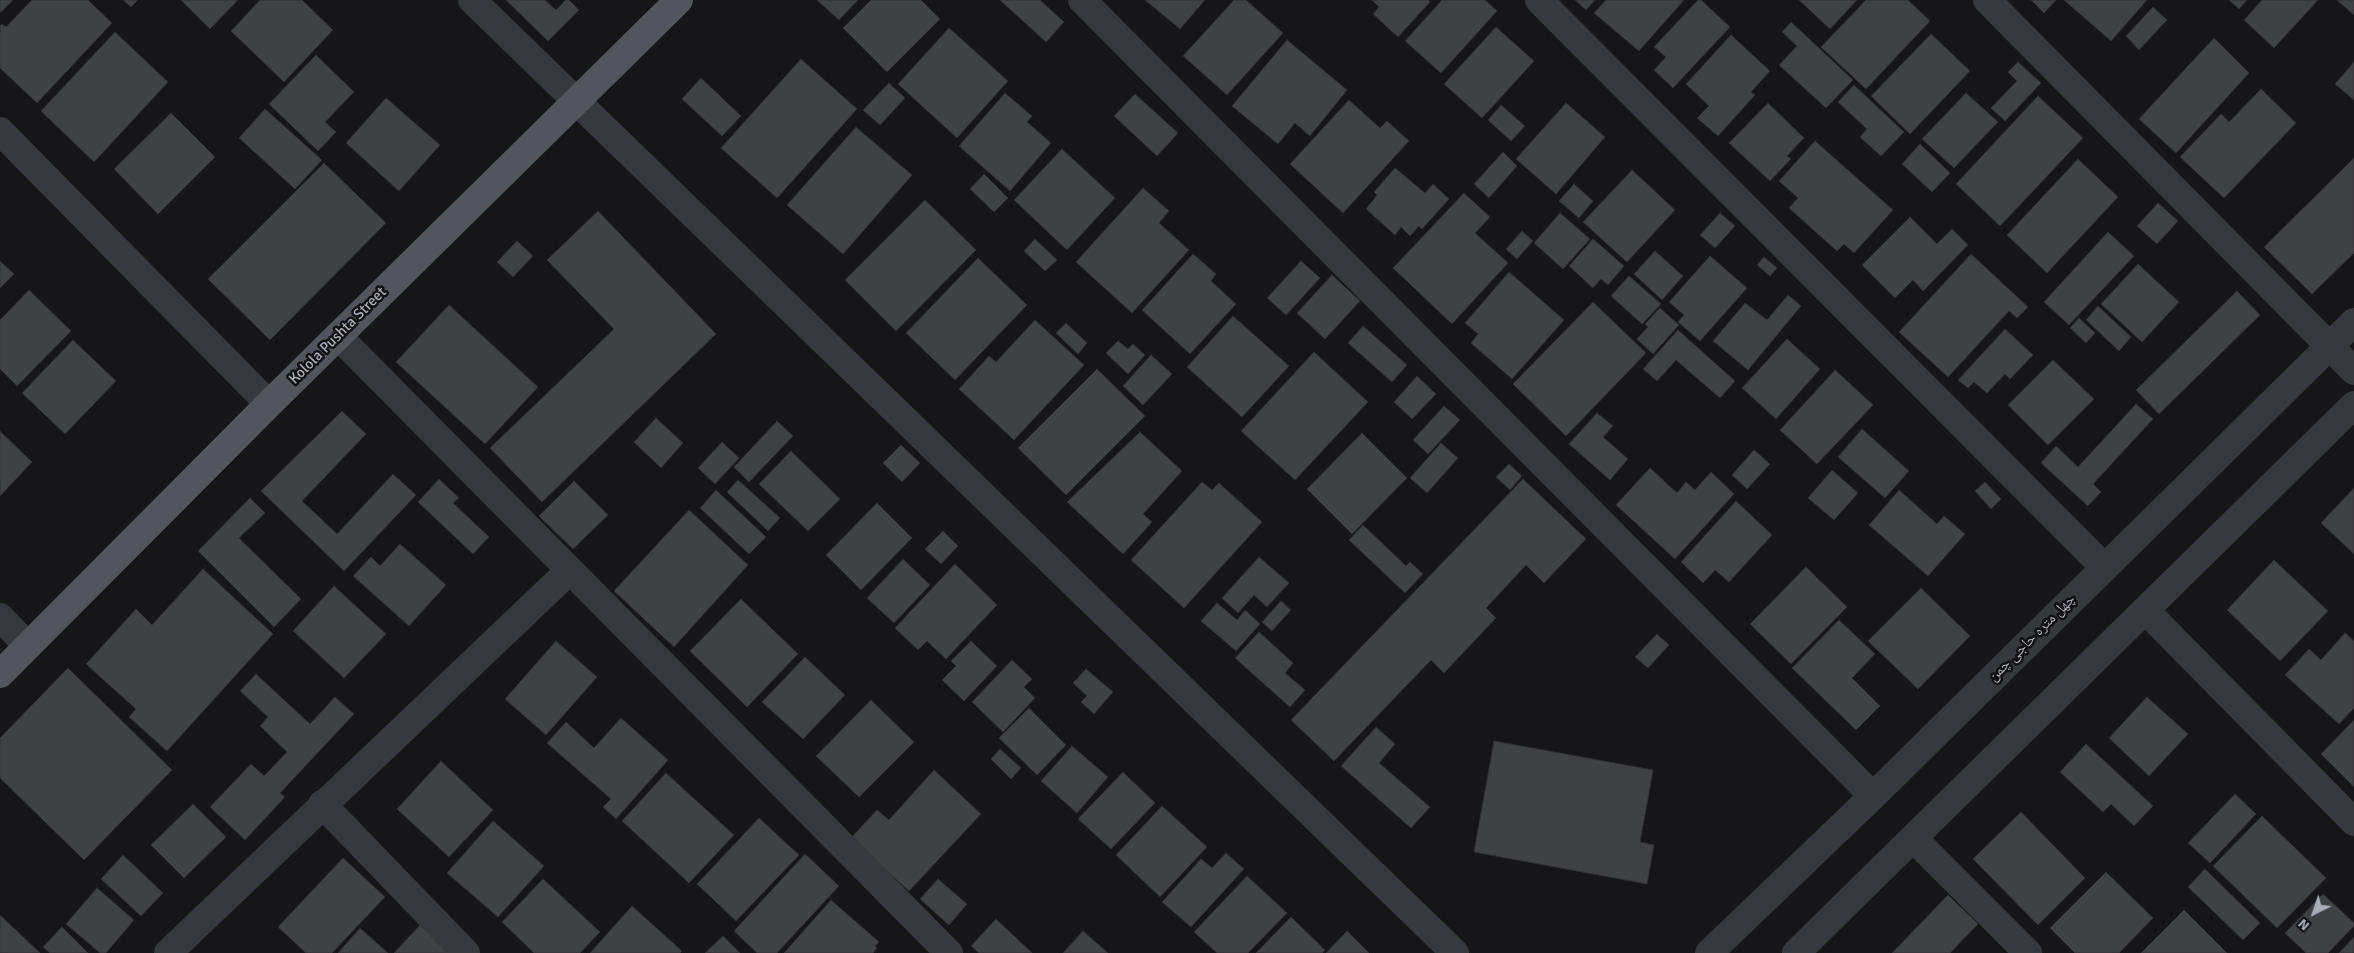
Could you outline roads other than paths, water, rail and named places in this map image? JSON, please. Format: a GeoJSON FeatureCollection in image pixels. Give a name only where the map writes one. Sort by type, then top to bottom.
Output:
{"type":"FeatureCollection","features":[{"type":"Feature","properties":{"kind":"main road","name":"Kolola Pushta Street"},"geometry":{"type":"LineString","coordinates":[[0,674],[269,404],[679,0]]}},
{"type":"Feature","properties":{"kind":"street"},"geometry":{"type":"LineString","coordinates":[[472,0],[1455,953]]}},
{"type":"Feature","properties":{"kind":"street"},"geometry":{"type":"LineString","coordinates":[[1082,0],[1873,796]]}},
{"type":"Feature","properties":{"kind":"street"},"geometry":{"type":"LineString","coordinates":[[1539,0],[2104,567]]}},
{"type":"Feature","properties":{"kind":"street"},"geometry":{"type":"LineString","coordinates":[[1987,0],[2354,371]]}},
{"type":"Feature","properties":{"kind":"street"},"geometry":{"type":"LineString","coordinates":[[0,131],[269,404]]}},
{"type":"Feature","properties":{"kind":"street","name":"چهل متره حاجی چمن"},"geometry":{"type":"LineString","coordinates":[[1709,953],[1873,796],[2354,322]]}},
{"type":"Feature","properties":{"kind":"street"},"geometry":{"type":"LineString","coordinates":[[338,336],[950,953]]}},
{"type":"Feature","properties":{"kind":"street"},"geometry":{"type":"LineString","coordinates":[[1796,953],[2354,405]]}},
{"type":"Feature","properties":{"kind":"street"},"geometry":{"type":"LineString","coordinates":[[168,953],[322,804],[569,571]]}},
{"type":"Feature","properties":{"kind":"street"},"geometry":{"type":"LineString","coordinates":[[2145,610],[2354,822]]}},
{"type":"Feature","properties":{"kind":"street"},"geometry":{"type":"LineString","coordinates":[[0,618],[28,646]]}},
{"type":"Feature","properties":{"kind":"street"},"geometry":{"type":"LineString","coordinates":[[322,804],[466,953]]}},
{"type":"Feature","properties":{"kind":"street"},"geometry":{"type":"LineString","coordinates":[[1913,838],[2028,953]]}}]}
